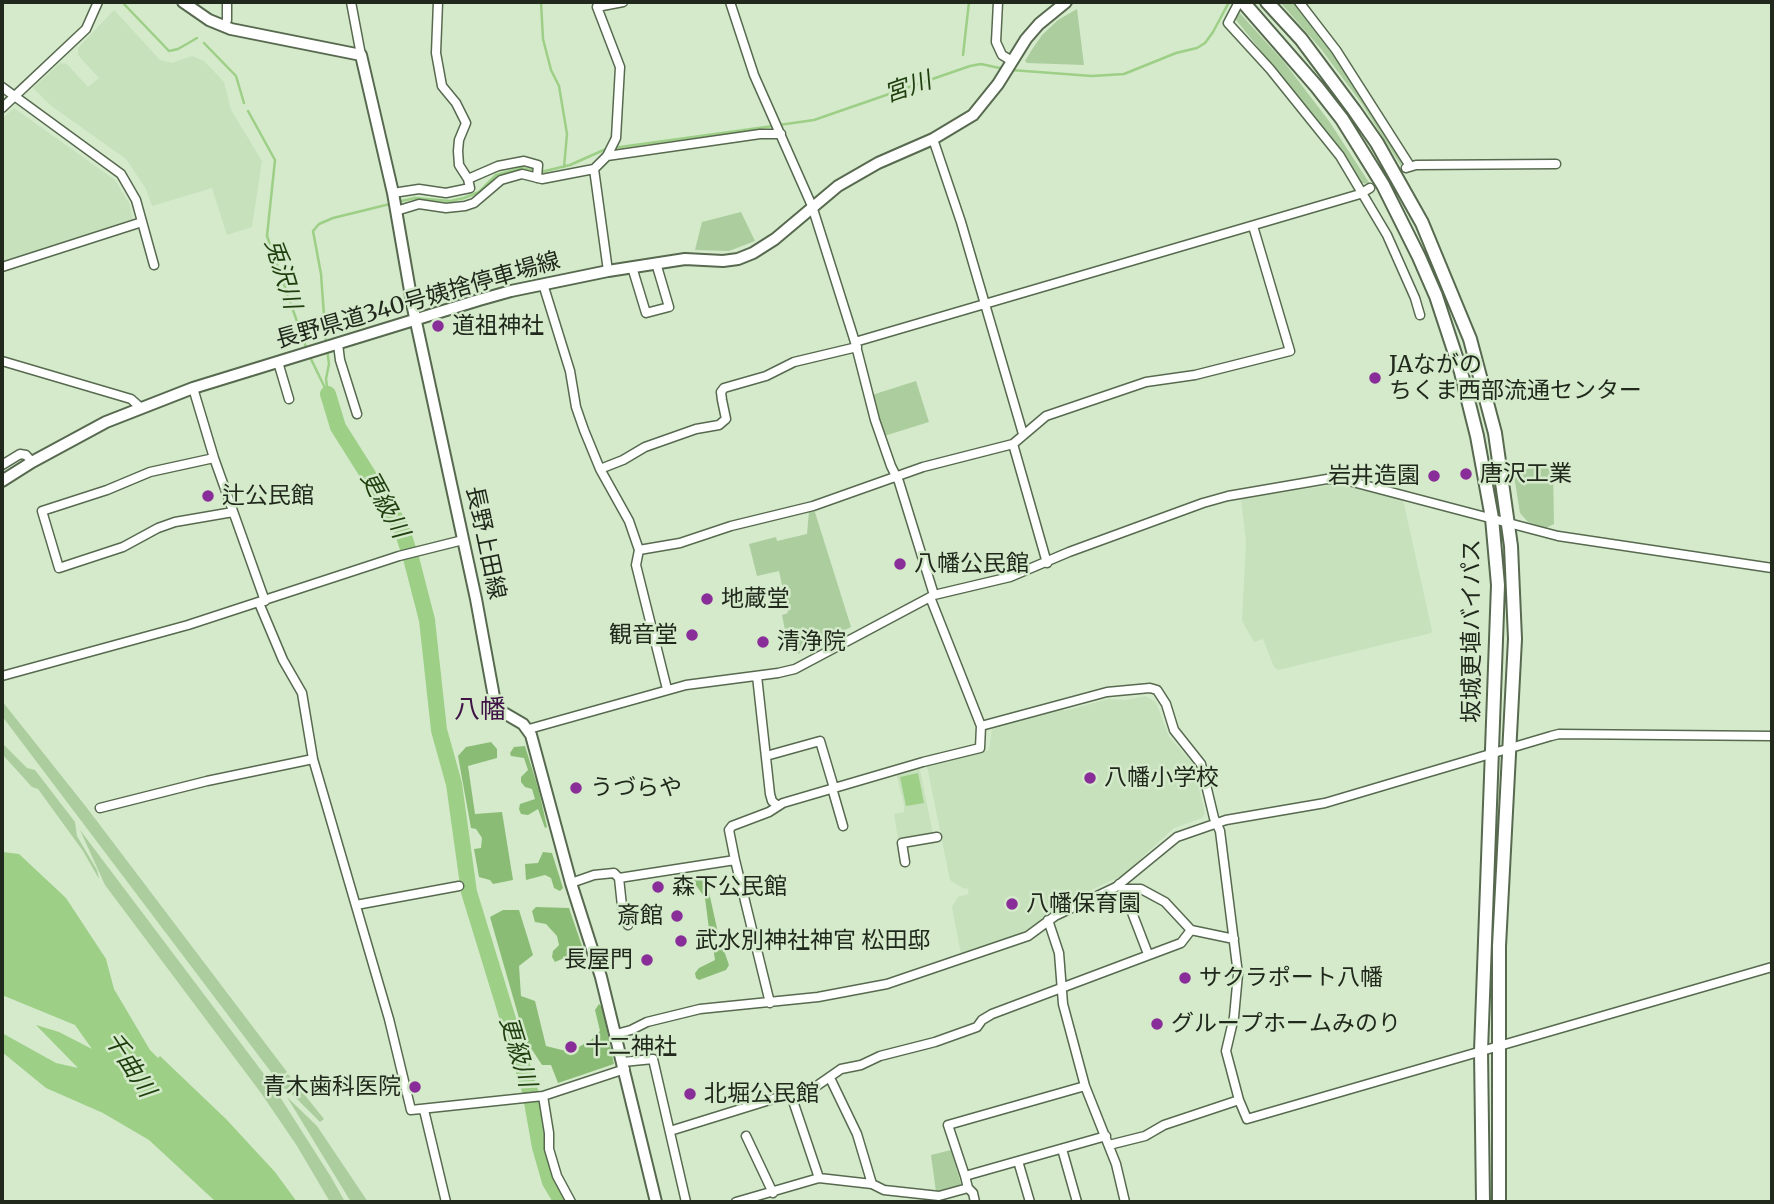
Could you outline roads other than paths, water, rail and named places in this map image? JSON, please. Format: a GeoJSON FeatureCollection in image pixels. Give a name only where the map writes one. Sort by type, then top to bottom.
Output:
{"type":"FeatureCollection","features":[{"type":"Feature","properties":{"kind":"highway","name":"坂城更埴バイパス"},"geometry":{"type":"LineString","coordinates":[[1267,2],[1301,38],[1354,110],[1377,143],[1422,223],[1450,288],[1485,390],[1495,433],[1511,546],[1515,639],[1499,946],[1499,1202]]}},
{"type":"Feature","properties":{"kind":"highway","name":"坂城更埴バイパス"},"geometry":{"type":"LineString","coordinates":[[1242,3],[1290,54],[1342,119],[1383,185],[1419,257],[1449,332],[1477,436],[1492,518],[1498,585],[1481,1051],[1483,1202]]}},
{"type":"Feature","properties":{"kind":"main road"},"geometry":{"type":"LineString","coordinates":[[183,2],[204,17],[247,34],[361,55]]}},
{"type":"Feature","properties":{"kind":"main road","name":"長野県道340号姨捨停車場線"},"geometry":{"type":"LineString","coordinates":[[2,481],[106,422],[141,408],[193,388],[415,320],[543,284],[608,271],[685,259],[723,261],[753,253],[858,174],[933,139],[973,115],[1039,24],[1066,2]]}},
{"type":"Feature","properties":{"kind":"main road","name":"長野上田線"},"geometry":{"type":"LineString","coordinates":[[361,55],[395,203],[415,320],[495,701],[502,712],[529,729]]}},
{"type":"Feature","properties":{"kind":"main road"},"geometry":{"type":"LineString","coordinates":[[529,729],[571,883],[601,977],[656,1202]]}},
{"type":"Feature","properties":{"kind":"street"},"geometry":{"type":"LineString","coordinates":[[2,108],[86,29],[98,2]]}},
{"type":"Feature","properties":{"kind":"street"},"geometry":{"type":"LineString","coordinates":[[223,26],[227,20],[227,2]]}},
{"type":"Feature","properties":{"kind":"street"},"geometry":{"type":"LineString","coordinates":[[351,2],[361,55]]}},
{"type":"Feature","properties":{"kind":"street"},"geometry":{"type":"LineString","coordinates":[[395,203],[419,189],[446,193],[470,188],[459,165],[458,151],[466,123],[465,116],[442,86],[436,53],[438,2]]}},
{"type":"Feature","properties":{"kind":"street"},"geometry":{"type":"LineString","coordinates":[[395,203],[446,208],[465,206],[474,203],[501,180],[522,174],[537,177],[594,169],[608,155],[616,138],[620,67],[596,5],[624,2]]}},
{"type":"Feature","properties":{"kind":"street"},"geometry":{"type":"LineString","coordinates":[[730,2],[754,75],[812,206],[856,345],[867,396],[896,478],[900,482],[932,596],[981,726],[981,748],[833,788],[778,806],[732,826],[729,830],[735,860],[770,1003]]}},
{"type":"Feature","properties":{"kind":"street"},"geometry":{"type":"LineString","coordinates":[[998,2],[996,41],[1009,67]]}},
{"type":"Feature","properties":{"kind":"street"},"geometry":{"type":"LineString","coordinates":[[1299,2],[1336,50],[1407,168],[1556,164]]}},
{"type":"Feature","properties":{"kind":"street"},"geometry":{"type":"LineString","coordinates":[[1242,3],[1228,23],[1270,69],[1340,156],[1360,194],[1366,198],[1387,235],[1420,314]]}},
{"type":"Feature","properties":{"kind":"street"},"geometry":{"type":"LineString","coordinates":[[2,87],[121,174],[133,193],[154,265]]}},
{"type":"Feature","properties":{"kind":"street"},"geometry":{"type":"LineString","coordinates":[[608,155],[780,132]]}},
{"type":"Feature","properties":{"kind":"street"},"geometry":{"type":"LineString","coordinates":[[933,139],[1023,434]]}},
{"type":"Feature","properties":{"kind":"street"},"geometry":{"type":"LineString","coordinates":[[468,179],[498,166],[517,162],[538,166],[537,177]]}},
{"type":"Feature","properties":{"kind":"street"},"geometry":{"type":"LineString","coordinates":[[594,169],[608,271]]}},
{"type":"Feature","properties":{"kind":"street"},"geometry":{"type":"LineString","coordinates":[[600,469],[624,460],[645,447],[696,429],[719,425],[726,419],[721,392],[724,388],[766,376],[794,362],[985,303],[1360,194],[1370,188]]}},
{"type":"Feature","properties":{"kind":"street"},"geometry":{"type":"LineString","coordinates":[[2,267],[142,222]]}},
{"type":"Feature","properties":{"kind":"street"},"geometry":{"type":"LineString","coordinates":[[639,550],[680,543],[731,526],[789,513],[939,463],[1013,444],[1045,416],[1146,382],[1195,375],[1290,351],[1253,226]]}},
{"type":"Feature","properties":{"kind":"street"},"geometry":{"type":"LineString","coordinates":[[632,267],[646,313],[669,307],[656,263]]}},
{"type":"Feature","properties":{"kind":"street"},"geometry":{"type":"LineString","coordinates":[[543,284],[570,371],[576,407],[600,469],[629,521],[639,550],[636,565],[667,689]]}},
{"type":"Feature","properties":{"kind":"street"},"geometry":{"type":"LineString","coordinates":[[337,345],[357,414]]}},
{"type":"Feature","properties":{"kind":"street"},"geometry":{"type":"LineString","coordinates":[[2,361],[131,399],[141,408]]}},
{"type":"Feature","properties":{"kind":"street"},"geometry":{"type":"LineString","coordinates":[[278,362],[289,399]]}},
{"type":"Feature","properties":{"kind":"street"},"geometry":{"type":"LineString","coordinates":[[193,388],[262,602],[283,660],[302,693],[313,759],[389,1019],[411,1110],[542,1096],[624,1065],[653,1059],[686,1202]]}},
{"type":"Feature","properties":{"kind":"street"},"geometry":{"type":"LineString","coordinates":[[1013,444],[1048,563]]}},
{"type":"Feature","properties":{"kind":"street"},"geometry":{"type":"LineString","coordinates":[[2,465],[20,454],[26,455],[32,462]]}},
{"type":"Feature","properties":{"kind":"street"},"geometry":{"type":"LineString","coordinates":[[214,458],[150,472],[107,490],[42,511],[59,568],[123,547],[175,522],[233,512]]}},
{"type":"Feature","properties":{"kind":"street"},"geometry":{"type":"LineString","coordinates":[[529,729],[667,689],[795,669],[932,596],[1010,577],[1069,552],[1203,503],[1227,496],[1327,480],[1345,480],[1558,536],[1772,568]]}},
{"type":"Feature","properties":{"kind":"street"},"geometry":{"type":"LineString","coordinates":[[2,676],[262,602],[403,555],[463,540]]}},
{"type":"Feature","properties":{"kind":"street"},"geometry":{"type":"LineString","coordinates":[[757,676],[770,794],[772,801],[778,806]]}},
{"type":"Feature","properties":{"kind":"street"},"geometry":{"type":"LineString","coordinates":[[981,726],[1107,692],[1150,688],[1157,690],[1166,704],[1174,730],[1201,764],[1217,822],[1234,939],[1237,990],[1226,1051],[1247,1119],[1772,967]]}},
{"type":"Feature","properties":{"kind":"street"},"geometry":{"type":"LineString","coordinates":[[616,1034],[647,1022],[700,1009],[828,996],[887,985],[1028,936],[1048,920],[1121,887],[1177,837],[1217,822],[1325,803],[1559,734],[1772,736]]}},
{"type":"Feature","properties":{"kind":"street"},"geometry":{"type":"LineString","coordinates":[[766,756],[820,741],[843,826]]}},
{"type":"Feature","properties":{"kind":"street"},"geometry":{"type":"LineString","coordinates":[[100,808],[207,781],[313,759]]}},
{"type":"Feature","properties":{"kind":"street"},"geometry":{"type":"LineString","coordinates":[[905,862],[902,843],[937,837]]}},
{"type":"Feature","properties":{"kind":"street"},"geometry":{"type":"LineString","coordinates":[[620,878],[735,860]]}},
{"type":"Feature","properties":{"kind":"street"},"geometry":{"type":"LineString","coordinates":[[571,883],[594,875],[614,873],[620,878],[622,906],[628,925]]}},
{"type":"Feature","properties":{"kind":"street"},"geometry":{"type":"LineString","coordinates":[[356,905],[459,886]]}},
{"type":"Feature","properties":{"kind":"street"},"geometry":{"type":"LineString","coordinates":[[1121,887],[1141,889],[1165,902],[1191,930],[1234,939]]}},
{"type":"Feature","properties":{"kind":"street"},"geometry":{"type":"LineString","coordinates":[[1121,887],[1148,954]]}},
{"type":"Feature","properties":{"kind":"street"},"geometry":{"type":"LineString","coordinates":[[1048,920],[1059,953],[1063,1004],[1086,1086],[1107,1141],[1125,1202]]}},
{"type":"Feature","properties":{"kind":"street"},"geometry":{"type":"LineString","coordinates":[[670,1131],[818,1085],[841,1069],[862,1065],[880,1055],[935,1042],[977,1027],[992,1014],[1181,943],[1191,930]]}},
{"type":"Feature","properties":{"kind":"street"},"geometry":{"type":"LineString","coordinates":[[830,1078],[857,1134],[872,1184]]}},
{"type":"Feature","properties":{"kind":"street"},"geometry":{"type":"LineString","coordinates":[[975,1202],[948,1125],[1086,1086]]}},
{"type":"Feature","properties":{"kind":"street"},"geometry":{"type":"LineString","coordinates":[[790,1092],[819,1178]]}},
{"type":"Feature","properties":{"kind":"street"},"geometry":{"type":"LineString","coordinates":[[542,1096],[549,1149],[557,1176],[571,1202]]}},
{"type":"Feature","properties":{"kind":"street"},"geometry":{"type":"LineString","coordinates":[[965,1176],[1062,1149],[1145,1136],[1164,1125],[1239,1100]]}},
{"type":"Feature","properties":{"kind":"street"},"geometry":{"type":"LineString","coordinates":[[424,1110],[446,1202]]}},
{"type":"Feature","properties":{"kind":"street"},"geometry":{"type":"LineString","coordinates":[[746,1136],[773,1193]]}},
{"type":"Feature","properties":{"kind":"street"},"geometry":{"type":"LineString","coordinates":[[1062,1149],[1076,1202]]}},
{"type":"Feature","properties":{"kind":"street"},"geometry":{"type":"LineString","coordinates":[[1018,1161],[1030,1202]]}},
{"type":"Feature","properties":{"kind":"street"},"geometry":{"type":"LineString","coordinates":[[736,1202],[819,1178],[872,1184],[884,1190],[939,1196],[968,1188]]}},
{"type":"Feature","properties":{"kind":"water"},"geometry":{"type":"Polygon","coordinates":[[[918,773],[924,803],[906,806],[900,777],[918,773]]]}},
{"type":"Feature","properties":{"kind":"water","name":"千曲川"},"geometry":{"type":"Polygon","coordinates":[[[2,852],[19,854],[66,898],[106,959],[114,989],[150,1050],[158,1058],[160,1056],[226,1119],[275,1172],[297,1202],[216,1202],[149,1140],[103,1113],[46,1088],[2,1052],[2,1033],[56,1063],[78,1068],[36,1025],[59,1032],[92,1049],[75,1025],[2,995],[2,852]]]}},
{"type":"Feature","properties":{"kind":"waterway","name":"更級川"},"geometry":{"type":"LineString","coordinates":[[541,2],[543,39],[551,70],[559,86],[567,134],[564,167]]}},
{"type":"Feature","properties":{"kind":"waterway"},"geometry":{"type":"LineString","coordinates":[[963,55],[969,2]]}},
{"type":"Feature","properties":{"kind":"waterway","name":"宮川"},"geometry":{"type":"LineString","coordinates":[[1011,70],[1092,76],[1124,74],[1205,43],[1229,2]]}},
{"type":"Feature","properties":{"kind":"waterway","name":"兎沢川"},"geometry":{"type":"LineString","coordinates":[[124,4],[169,51],[197,38]]}},
{"type":"Feature","properties":{"kind":"waterway","name":"兎沢川"},"geometry":{"type":"LineString","coordinates":[[204,43],[236,76],[244,103]]}},
{"type":"Feature","properties":{"kind":"waterway","name":"宮川"},"geometry":{"type":"LineString","coordinates":[[779,125],[814,120],[970,66],[981,64],[1004,69]]}},
{"type":"Feature","properties":{"kind":"waterway","name":"兎沢川"},"geometry":{"type":"LineString","coordinates":[[248,111],[275,160],[267,236],[307,350]]}},
{"type":"Feature","properties":{"kind":"waterway","name":"宮川"},"geometry":{"type":"LineString","coordinates":[[613,148],[773,126]]}},
{"type":"Feature","properties":{"kind":"waterway","name":"宮川"},"geometry":{"type":"LineString","coordinates":[[541,172],[570,165],[606,149]]}},
{"type":"Feature","properties":{"kind":"waterway","name":"更級川"},"geometry":{"type":"LineString","coordinates":[[397,202],[415,198],[450,201],[464,198],[479,192],[496,175],[522,168],[534,171]]}},
{"type":"Feature","properties":{"kind":"waterway","name":"更級川"},"geometry":{"type":"LineString","coordinates":[[326,343],[321,274],[313,231],[319,224],[333,218],[390,204]]}},
{"type":"Feature","properties":{"kind":"waterway","name":"更級川"},"geometry":{"type":"LineString","coordinates":[[327,349],[328,394]]}},
{"type":"Feature","properties":{"kind":"waterway","name":"兎沢川"},"geometry":{"type":"LineString","coordinates":[[310,357],[327,392]]}},
{"type":"Feature","properties":{"kind":"waterway","name":"更級川"},"geometry":{"type":"LineString","coordinates":[[328,394],[338,427],[401,527],[411,558],[427,620],[439,730],[454,784],[469,892],[530,1091],[540,1147],[550,1182],[562,1202]]}},
{"type":"Feature","properties":{"kind":"place","name":"道祖神社"},"geometry":{"type":"Point","coordinates":[438,326]}},
{"type":"Feature","properties":{"kind":"place","name":"JAながの ちくま西部流通センター"},"geometry":{"type":"Point","coordinates":[1375,378]}},
{"type":"Feature","properties":{"kind":"place","name":"唐沢工業"},"geometry":{"type":"Point","coordinates":[1466,474]}},
{"type":"Feature","properties":{"kind":"place","name":"岩井造園"},"geometry":{"type":"Point","coordinates":[1434,476]}},
{"type":"Feature","properties":{"kind":"place","name":"辻公民館"},"geometry":{"type":"Point","coordinates":[208,496]}},
{"type":"Feature","properties":{"kind":"place","name":"八幡公民館"},"geometry":{"type":"Point","coordinates":[900,564]}},
{"type":"Feature","properties":{"kind":"place","name":"地蔵堂"},"geometry":{"type":"Point","coordinates":[707,599]}},
{"type":"Feature","properties":{"kind":"place","name":"観音堂"},"geometry":{"type":"Point","coordinates":[692,635]}},
{"type":"Feature","properties":{"kind":"place","name":"清浄院"},"geometry":{"type":"Point","coordinates":[763,642]}},
{"type":"Feature","properties":{"kind":"place","name":"八幡小学校"},"geometry":{"type":"Point","coordinates":[1090,778]}},
{"type":"Feature","properties":{"kind":"place","name":"うづらや"},"geometry":{"type":"Point","coordinates":[576,788]}},
{"type":"Feature","properties":{"kind":"place","name":"森下公民館"},"geometry":{"type":"Point","coordinates":[658,887]}},
{"type":"Feature","properties":{"kind":"place","name":"八幡保育園"},"geometry":{"type":"Point","coordinates":[1012,904]}},
{"type":"Feature","properties":{"kind":"place","name":"斎館"},"geometry":{"type":"Point","coordinates":[677,916]}},
{"type":"Feature","properties":{"kind":"place","name":"武水別神社神官 松田邸"},"geometry":{"type":"Point","coordinates":[681,941]}},
{"type":"Feature","properties":{"kind":"place","name":"長屋門"},"geometry":{"type":"Point","coordinates":[647,960]}},
{"type":"Feature","properties":{"kind":"place","name":"サクラポート八幡"},"geometry":{"type":"Point","coordinates":[1185,978]}},
{"type":"Feature","properties":{"kind":"place","name":"グループホームみのり"},"geometry":{"type":"Point","coordinates":[1157,1024]}},
{"type":"Feature","properties":{"kind":"place","name":"十二神社"},"geometry":{"type":"Point","coordinates":[571,1047]}},
{"type":"Feature","properties":{"kind":"place","name":"青木歯科医院"},"geometry":{"type":"Point","coordinates":[415,1087]}},
{"type":"Feature","properties":{"kind":"place","name":"北堀公民館"},"geometry":{"type":"Point","coordinates":[690,1094]}},
{"type":"Feature","properties":{"kind":"district","name":"八幡"},"geometry":{"type":"Point","coordinates":[480,711]}}]}
